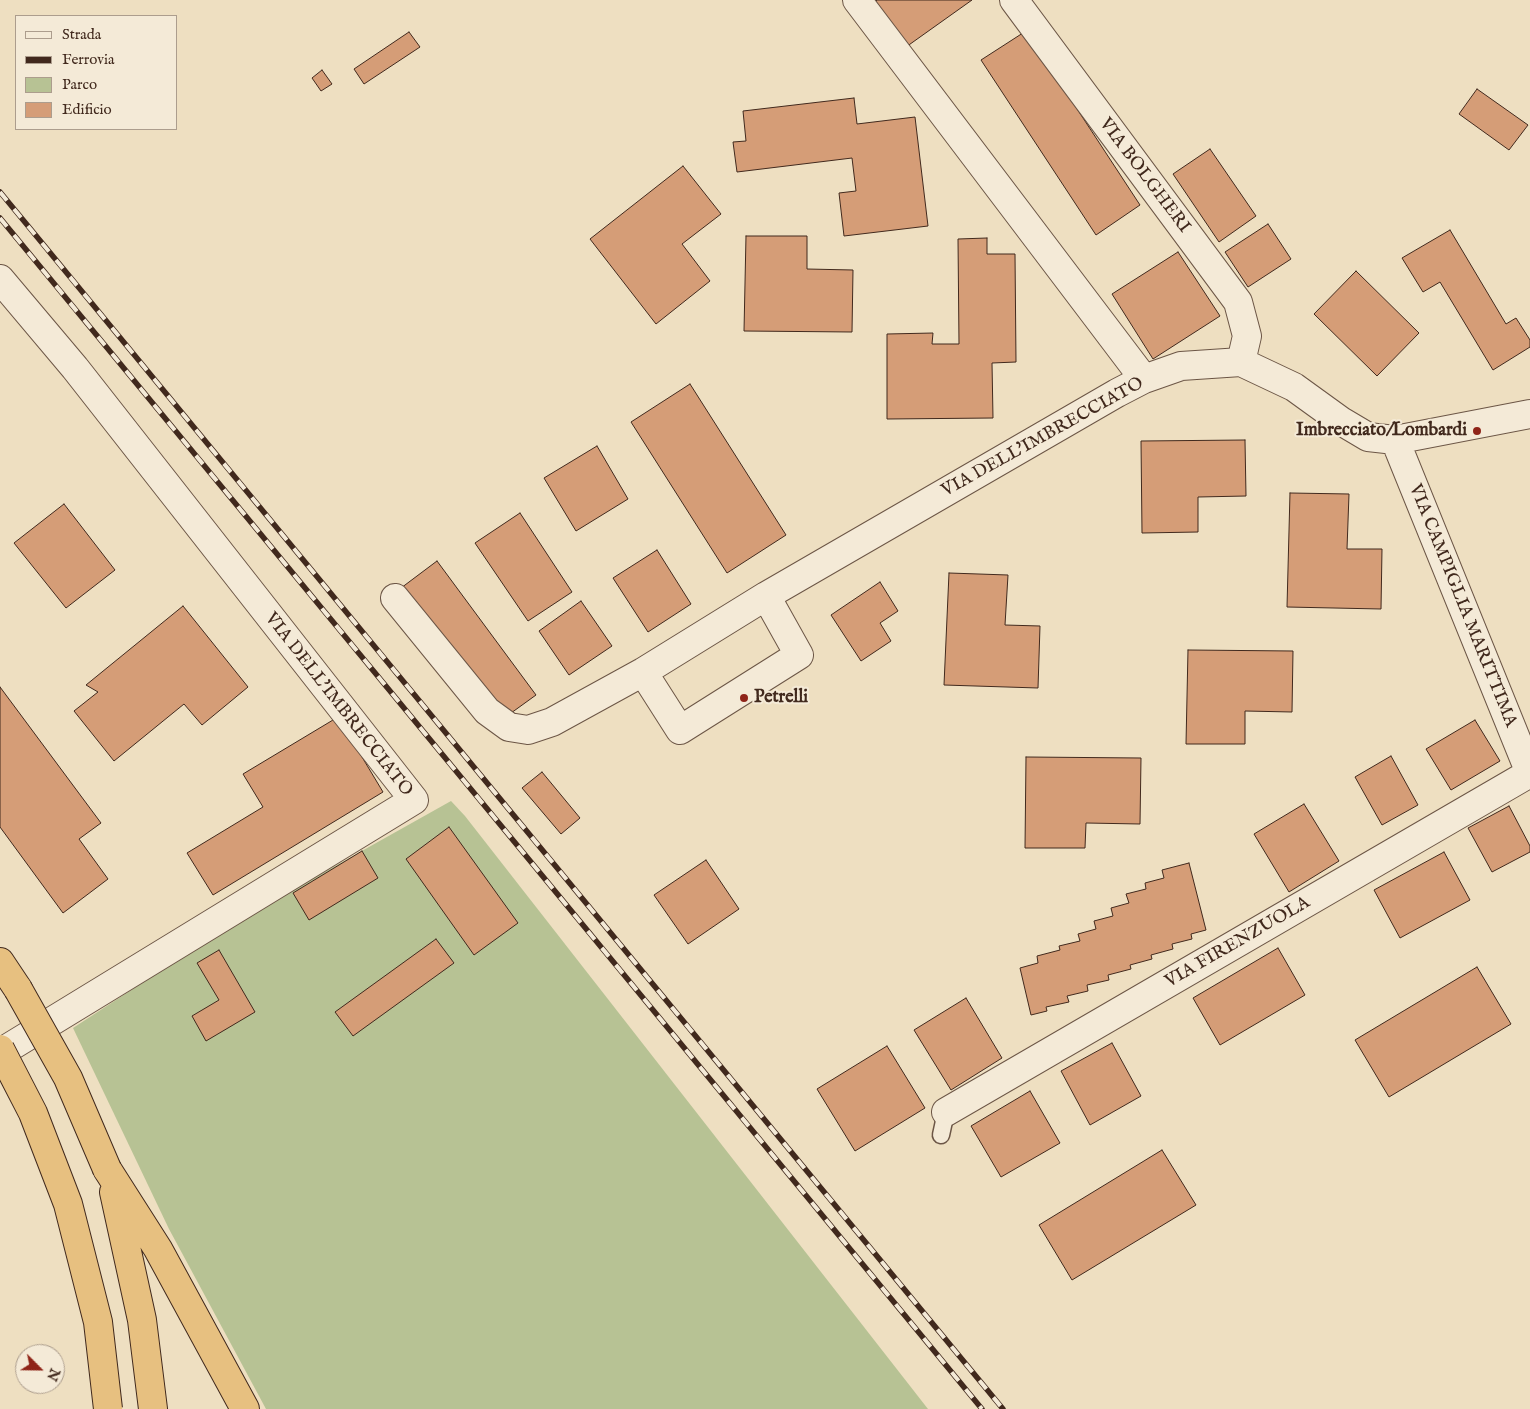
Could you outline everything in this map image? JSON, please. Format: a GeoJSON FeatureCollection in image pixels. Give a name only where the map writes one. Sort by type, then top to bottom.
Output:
{"type":"FeatureCollection","features":[{"type":"Feature","properties":{"kind":"highway"},"geometry":{"type":"LineString","coordinates":[[0,962],[36,1017],[60,1062],[84,1110],[107,1169],[116,1199],[142,1320],[153,1409]]}},
{"type":"Feature","properties":{"kind":"highway"},"geometry":{"type":"LineString","coordinates":[[0,1049],[34,1113],[68,1204],[98,1322],[108,1409]]}},
{"type":"Feature","properties":{"kind":"highway"},"geometry":{"type":"LineString","coordinates":[[107,1169],[158,1249],[245,1409]]}},
{"type":"Feature","properties":{"kind":"street"},"geometry":{"type":"LineString","coordinates":[[857,0],[1144,379]]}},
{"type":"Feature","properties":{"kind":"street","name":"VIA BOLGHERI"},"geometry":{"type":"LineString","coordinates":[[1014,0],[1238,302],[1247,336],[1242,362]]}},
{"type":"Feature","properties":{"kind":"street","name":"VIA DELL'IMBRECCIATO"},"geometry":{"type":"LineString","coordinates":[[0,279],[75,368],[414,800],[0,1053]]}},
{"type":"Feature","properties":{"kind":"street","name":"VIA DELL'IMBRECCIATO"},"geometry":{"type":"LineString","coordinates":[[395,598],[487,712],[509,727],[528,730],[542,726],[643,672],[766,596],[1117,393],[1144,379],[1181,366],[1242,362],[1294,387],[1340,421],[1368,437],[1395,440],[1530,414]]}},
{"type":"Feature","properties":{"kind":"street","name":"VIA CAMPIGLIA MARITTIMA"},"geometry":{"type":"LineString","coordinates":[[1395,440],[1530,773]]}},
{"type":"Feature","properties":{"kind":"street"},"geometry":{"type":"LineString","coordinates":[[643,672],[680,730],[798,656],[766,596]]}},
{"type":"Feature","properties":{"kind":"street","name":"VIA FIRENZUOLA"},"geometry":{"type":"LineString","coordinates":[[944,1123],[1530,773]]}},
{"type":"Feature","properties":{"kind":"green space"},"geometry":{"type":"Polygon","coordinates":[[[451,801],[465,816],[928,1409],[266,1409],[169,1229],[73,1028],[237,921],[451,801]]]}},
{"type":"Feature","properties":{"kind":"building"},"geometry":{"type":"Polygon","coordinates":[[[877,0],[972,0],[906,47],[875,2],[877,0]]]}},
{"type":"Feature","properties":{"kind":"building"},"geometry":{"type":"Polygon","coordinates":[[[1026,31],[1140,205],[1096,235],[981,60],[1026,31]]]}},
{"type":"Feature","properties":{"kind":"building"},"geometry":{"type":"Polygon","coordinates":[[[409,32],[420,47],[364,84],[354,69],[409,32]]]}},
{"type":"Feature","properties":{"kind":"building"},"geometry":{"type":"Polygon","coordinates":[[[322,70],[332,84],[321,91],[312,78],[322,70]]]}},
{"type":"Feature","properties":{"kind":"building"},"geometry":{"type":"Polygon","coordinates":[[[1477,89],[1528,125],[1509,150],[1459,114],[1477,89]]]}},
{"type":"Feature","properties":{"kind":"building"},"geometry":{"type":"Polygon","coordinates":[[[854,98],[857,124],[915,117],[928,226],[844,236],[839,193],[856,191],[852,158],[737,172],[733,142],[746,141],[743,111],[854,98]]]}},
{"type":"Feature","properties":{"kind":"building"},"geometry":{"type":"Polygon","coordinates":[[[1210,149],[1256,216],[1219,242],[1173,174],[1210,149]]]}},
{"type":"Feature","properties":{"kind":"building"},"geometry":{"type":"Polygon","coordinates":[[[683,166],[721,214],[682,244],[710,281],[656,324],[590,239],[683,166]]]}},
{"type":"Feature","properties":{"kind":"building"},"geometry":{"type":"Polygon","coordinates":[[[1268,224],[1291,259],[1248,287],[1225,252],[1268,224]]]}},
{"type":"Feature","properties":{"kind":"building"},"geometry":{"type":"Polygon","coordinates":[[[1450,230],[1506,324],[1516,318],[1530,340],[1530,347],[1493,370],[1440,282],[1423,292],[1402,258],[1450,230]]]}},
{"type":"Feature","properties":{"kind":"building"},"geometry":{"type":"Polygon","coordinates":[[[746,236],[807,236],[807,269],[853,270],[852,332],[744,331],[746,236]]]}},
{"type":"Feature","properties":{"kind":"building"},"geometry":{"type":"Polygon","coordinates":[[[987,238],[987,254],[1015,254],[1016,362],[992,363],[993,418],[887,419],[887,334],[933,333],[932,344],[959,344],[958,239],[987,238]]]}},
{"type":"Feature","properties":{"kind":"building"},"geometry":{"type":"Polygon","coordinates":[[[1178,252],[1220,316],[1153,359],[1112,294],[1178,252]]]}},
{"type":"Feature","properties":{"kind":"building"},"geometry":{"type":"Polygon","coordinates":[[[1356,271],[1419,333],[1377,376],[1314,314],[1356,271]]]}},
{"type":"Feature","properties":{"kind":"building"},"geometry":{"type":"Polygon","coordinates":[[[690,384],[786,535],[727,573],[631,422],[690,384]]]}},
{"type":"Feature","properties":{"kind":"building"},"geometry":{"type":"Polygon","coordinates":[[[1245,440],[1246,496],[1198,497],[1198,532],[1142,533],[1141,441],[1245,440]]]}},
{"type":"Feature","properties":{"kind":"building"},"geometry":{"type":"Polygon","coordinates":[[[597,446],[628,499],[576,531],[544,478],[597,446]]]}},
{"type":"Feature","properties":{"kind":"building"},"geometry":{"type":"Polygon","coordinates":[[[1290,493],[1349,494],[1347,549],[1382,549],[1381,609],[1287,607],[1290,493]]]}},
{"type":"Feature","properties":{"kind":"building"},"geometry":{"type":"Polygon","coordinates":[[[64,504],[115,570],[66,608],[14,543],[64,504]]]}},
{"type":"Feature","properties":{"kind":"building"},"geometry":{"type":"Polygon","coordinates":[[[520,513],[572,592],[528,621],[475,543],[520,513]]]}},
{"type":"Feature","properties":{"kind":"building"},"geometry":{"type":"Polygon","coordinates":[[[657,550],[691,604],[648,632],[613,578],[657,550]]]}},
{"type":"Feature","properties":{"kind":"building"},"geometry":{"type":"Polygon","coordinates":[[[437,561],[536,695],[500,721],[401,588],[437,561]]]}},
{"type":"Feature","properties":{"kind":"building"},"geometry":{"type":"Polygon","coordinates":[[[949,573],[1008,575],[1005,625],[1040,626],[1038,688],[944,685],[949,573]]]}},
{"type":"Feature","properties":{"kind":"building"},"geometry":{"type":"Polygon","coordinates":[[[880,582],[898,611],[880,623],[891,641],[861,661],[831,615],[880,582]]]}},
{"type":"Feature","properties":{"kind":"building"},"geometry":{"type":"Polygon","coordinates":[[[581,601],[612,646],[569,675],[539,631],[581,601]]]}},
{"type":"Feature","properties":{"kind":"building"},"geometry":{"type":"Polygon","coordinates":[[[183,606],[248,687],[202,725],[184,704],[114,761],[74,711],[98,692],[86,685],[183,606]]]}},
{"type":"Feature","properties":{"kind":"building"},"geometry":{"type":"Polygon","coordinates":[[[1188,650],[1293,651],[1292,712],[1245,711],[1245,744],[1186,744],[1188,650]]]}},
{"type":"Feature","properties":{"kind":"building"},"geometry":{"type":"Polygon","coordinates":[[[0,687],[101,823],[79,839],[108,879],[63,913],[0,827],[0,687]]]}},
{"type":"Feature","properties":{"kind":"building"},"geometry":{"type":"Polygon","coordinates":[[[338,717],[383,792],[213,895],[187,853],[263,807],[243,774],[338,717]]]}},
{"type":"Feature","properties":{"kind":"building"},"geometry":{"type":"Polygon","coordinates":[[[1475,720],[1500,761],[1451,790],[1426,749],[1475,720]]]}},
{"type":"Feature","properties":{"kind":"building"},"geometry":{"type":"Polygon","coordinates":[[[1391,756],[1418,805],[1382,825],[1355,777],[1391,756]]]}},
{"type":"Feature","properties":{"kind":"building"},"geometry":{"type":"Polygon","coordinates":[[[1026,757],[1141,758],[1140,824],[1086,823],[1085,848],[1025,848],[1026,757]]]}},
{"type":"Feature","properties":{"kind":"building"},"geometry":{"type":"Polygon","coordinates":[[[542,772],[580,818],[561,834],[522,788],[542,772]]]}},
{"type":"Feature","properties":{"kind":"building"},"geometry":{"type":"Polygon","coordinates":[[[1304,804],[1339,861],[1289,892],[1254,834],[1304,804]]]}},
{"type":"Feature","properties":{"kind":"building"},"geometry":{"type":"Polygon","coordinates":[[[1509,806],[1530,846],[1530,852],[1492,872],[1468,828],[1509,806]]]}},
{"type":"Feature","properties":{"kind":"building"},"geometry":{"type":"Polygon","coordinates":[[[449,827],[518,923],[474,955],[406,859],[449,827]]]}},
{"type":"Feature","properties":{"kind":"building"},"geometry":{"type":"Polygon","coordinates":[[[362,851],[378,878],[309,920],[293,893],[362,851]]]}},
{"type":"Feature","properties":{"kind":"building"},"geometry":{"type":"Polygon","coordinates":[[[1444,852],[1470,900],[1400,938],[1374,890],[1444,852]]]}},
{"type":"Feature","properties":{"kind":"building"},"geometry":{"type":"Polygon","coordinates":[[[706,860],[739,909],[688,944],[654,895],[706,860]]]}},
{"type":"Feature","properties":{"kind":"building"},"geometry":{"type":"Polygon","coordinates":[[[1189,863],[1206,930],[1191,934],[1192,939],[1172,944],[1173,949],[1151,955],[1152,959],[1130,965],[1131,969],[1108,975],[1109,980],[1087,985],[1088,991],[1067,996],[1069,1002],[1046,1007],[1047,1011],[1031,1015],[1020,968],[1038,963],[1037,956],[1060,950],[1059,946],[1080,941],[1078,934],[1096,929],[1094,921],[1113,916],[1111,908],[1129,903],[1126,894],[1146,889],[1145,883],[1164,878],[1162,870],[1189,863]]]}},
{"type":"Feature","properties":{"kind":"building"},"geometry":{"type":"Polygon","coordinates":[[[436,939],[454,963],[353,1036],[335,1012],[436,939]]]}},
{"type":"Feature","properties":{"kind":"building"},"geometry":{"type":"Polygon","coordinates":[[[1278,948],[1305,995],[1220,1045],[1193,998],[1278,948]]]}},
{"type":"Feature","properties":{"kind":"building"},"geometry":{"type":"Polygon","coordinates":[[[219,950],[255,1012],[206,1041],[192,1016],[219,1000],[197,963],[219,950]]]}},
{"type":"Feature","properties":{"kind":"building"},"geometry":{"type":"Polygon","coordinates":[[[1477,967],[1511,1024],[1389,1097],[1355,1040],[1477,967]]]}},
{"type":"Feature","properties":{"kind":"building"},"geometry":{"type":"Polygon","coordinates":[[[966,998],[1002,1058],[951,1090],[914,1030],[966,998]]]}},
{"type":"Feature","properties":{"kind":"building"},"geometry":{"type":"Polygon","coordinates":[[[1112,1043],[1141,1096],[1090,1125],[1061,1071],[1112,1043]]]}},
{"type":"Feature","properties":{"kind":"building"},"geometry":{"type":"Polygon","coordinates":[[[887,1046],[925,1108],[855,1151],[817,1089],[887,1046]]]}},
{"type":"Feature","properties":{"kind":"building"},"geometry":{"type":"Polygon","coordinates":[[[1030,1091],[1060,1143],[1001,1177],[971,1126],[1030,1091]]]}},
{"type":"Feature","properties":{"kind":"building"},"geometry":{"type":"Polygon","coordinates":[[[1162,1150],[1196,1205],[1072,1280],[1039,1225],[1162,1150]]]}},
{"type":"Feature","properties":{"kind":"railway"},"geometry":{"type":"LineString","coordinates":[[0,192],[1003,1409]]}},
{"type":"Feature","properties":{"kind":"railway"},"geometry":{"type":"LineString","coordinates":[[0,218],[982,1409]]}},
{"type":"Feature","properties":{"kind":"place","name":"Imbrecciato/Lombardi"},"geometry":{"type":"Point","coordinates":[1477,431]}},
{"type":"Feature","properties":{"kind":"place","name":"Petrelli"},"geometry":{"type":"Point","coordinates":[744,698]}}]}
